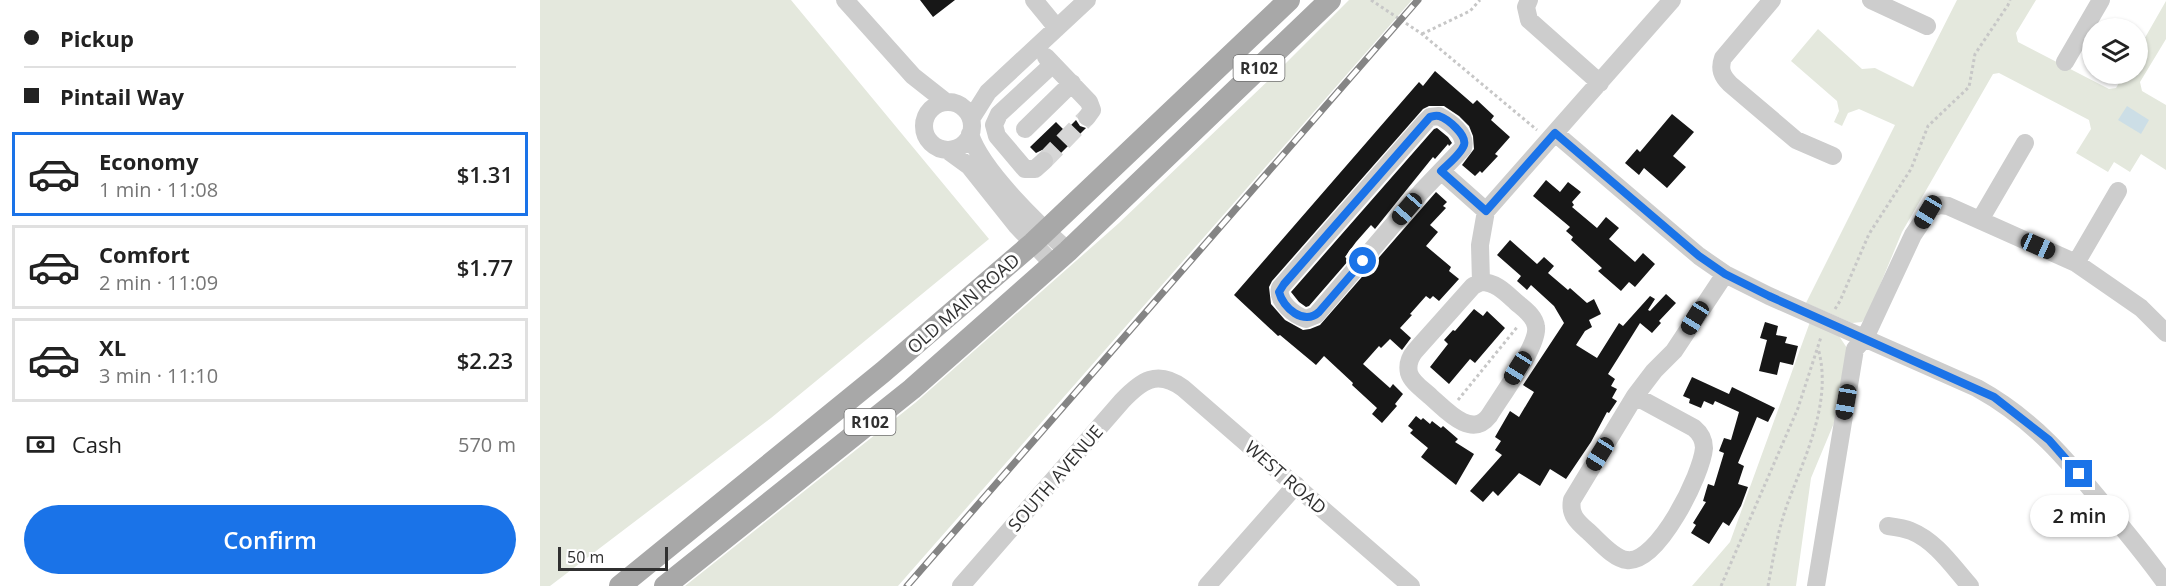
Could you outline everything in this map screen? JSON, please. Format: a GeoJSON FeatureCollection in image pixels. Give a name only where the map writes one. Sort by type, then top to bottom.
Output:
{"type":"FeatureCollection","features":[{"type":"Feature","properties":{"kind":"main road","name":"OLD MAIN ROAD"},"geometry":{"type":"LineString","coordinates":[[620,586],[883,372],[1040,237],[1289,0]]}},
{"type":"Feature","properties":{"kind":"main road","name":"OLD MAIN ROAD"},"geometry":{"type":"LineString","coordinates":[[665,586],[912,389],[1060,257],[1330,0]]}},
{"type":"Feature","properties":{"kind":"street"},"geometry":{"type":"LineString","coordinates":[[845,0],[913,76],[951,103],[965,109],[976,151],[1040,237]]}},
{"type":"Feature","properties":{"kind":"street"},"geometry":{"type":"LineString","coordinates":[[1034,0],[1057,28]]}},
{"type":"Feature","properties":{"kind":"street"},"geometry":{"type":"LineString","coordinates":[[947,150],[959,147],[966,141],[970,127],[988,92],[1087,0]]}},
{"type":"Feature","properties":{"kind":"street"},"geometry":{"type":"LineString","coordinates":[[1529,0],[1526,8],[1529,20],[1600,83]]}},
{"type":"Feature","properties":{"kind":"street"},"geometry":{"type":"LineString","coordinates":[[1482,282],[1480,245],[1486,211],[1672,0]]}},
{"type":"Feature","properties":{"kind":"street"},"geometry":{"type":"LineString","coordinates":[[1772,0],[1723,58],[1722,74],[1730,84],[1788,135],[1802,144],[1833,156]]}},
{"type":"Feature","properties":{"kind":"street"},"geometry":{"type":"LineString","coordinates":[[1871,0],[1927,26]]}},
{"type":"Feature","properties":{"kind":"street"},"geometry":{"type":"LineString","coordinates":[[2065,62],[2101,0]]}},
{"type":"Feature","properties":{"kind":"street"},"geometry":{"type":"LineString","coordinates":[[1037,47],[1091,104],[1092,110],[1087,117]]}},
{"type":"Feature","properties":{"kind":"street"},"geometry":{"type":"LineString","coordinates":[[1044,161],[1035,170],[1024,169],[997,136],[994,125],[999,114],[1053,64]]}},
{"type":"Feature","properties":{"kind":"street"},"geometry":{"type":"LineString","coordinates":[[913,76],[926,116],[924,129],[929,140],[969,166],[1060,257]]}},
{"type":"Feature","properties":{"kind":"street"},"geometry":{"type":"LineString","coordinates":[[1024,129],[1071,83]]}},
{"type":"Feature","properties":{"kind":"street"},"geometry":{"type":"LineString","coordinates":[[926,116],[934,107],[988,92]]}},
{"type":"Feature","properties":{"kind":"street"},"geometry":{"type":"LineString","coordinates":[[1434,116],[1443,118],[1464,139],[1462,148],[1441,171],[1316,315],[1303,318],[1281,300],[1279,292],[1284,284],[1426,121],[1434,116]]}},
{"type":"Feature","properties":{"kind":"street"},"geometry":{"type":"LineString","coordinates":[[1552,136],[1699,256],[1725,274],[1826,322],[1977,388],[1999,401],[2049,440],[2150,560],[2166,584]]}},
{"type":"Feature","properties":{"kind":"street"},"geometry":{"type":"LineString","coordinates":[[1980,220],[2025,142]]}},
{"type":"Feature","properties":{"kind":"street"},"geometry":{"type":"LineString","coordinates":[[1441,171],[1486,211]]}},
{"type":"Feature","properties":{"kind":"street"},"geometry":{"type":"LineString","coordinates":[[2076,263],[2118,190]]}},
{"type":"Feature","properties":{"kind":"street"},"geometry":{"type":"LineString","coordinates":[[1816,586],[1855,349],[1864,338],[1909,245],[1931,207],[1948,206],[2076,263],[2164,324]]}},
{"type":"Feature","properties":{"kind":"street"},"geometry":{"type":"LineString","coordinates":[[1635,396],[1694,428],[1701,436],[1704,447],[1698,470],[1672,523],[1643,556],[1635,560],[1625,560],[1576,520],[1572,515],[1571,506],[1576,492],[1635,396],[1654,370],[1674,351],[1725,274]]}},
{"type":"Feature","properties":{"kind":"street"},"geometry":{"type":"LineString","coordinates":[[1482,282],[1496,285],[1529,313],[1536,326],[1534,342],[1486,420],[1481,424],[1468,424],[1462,423],[1412,380],[1409,374],[1409,360],[1473,286],[1482,282]]}},
{"type":"Feature","properties":{"kind":"street","name":"WEST ROAD"},"geometry":{"type":"LineString","coordinates":[[1155,378],[1173,381],[1183,388],[1411,586]]}},
{"type":"Feature","properties":{"kind":"street","name":"SOUTH AVENUE"},"geometry":{"type":"LineString","coordinates":[[961,586],[1122,401],[1138,385],[1155,378]]}},
{"type":"Feature","properties":{"kind":"street"},"geometry":{"type":"LineString","coordinates":[[1207,586],[1296,485]]}},
{"type":"Feature","properties":{"kind":"street"},"geometry":{"type":"LineString","coordinates":[[1888,526],[1910,530],[1926,540],[1970,586]]}},
{"type":"Feature","properties":{"kind":"path"},"geometry":{"type":"LineString","coordinates":[[1371,0],[1422,34],[1552,136]]}},
{"type":"Feature","properties":{"kind":"path"},"geometry":{"type":"LineString","coordinates":[[1422,34],[1470,11],[1480,0]]}},
{"type":"Feature","properties":{"kind":"path"},"geometry":{"type":"LineString","coordinates":[[1721,586],[1798,408],[1826,322],[1840,301],[1869,234],[1911,168],[1928,126],[1969,87],[1975,54],[2010,0]]}},
{"type":"Feature","properties":{"kind":"path"},"geometry":{"type":"LineString","coordinates":[[1448,412],[1529,313]]}},
{"type":"Feature","properties":{"kind":"path"},"geometry":{"type":"LineString","coordinates":[[1768,586],[1786,507],[1814,434],[1823,364],[1818,346]]}},
{"type":"Feature","properties":{"kind":"shaded area"},"geometry":{"type":"Polygon","coordinates":[[[540,0],[791,0],[989,239],[771,418],[550,586],[540,586],[540,0]]]}},
{"type":"Feature","properties":{"kind":"shaded area"},"geometry":{"type":"Polygon","coordinates":[[[1349,0],[1412,0],[898,586],[685,586],[915,403],[1119,223],[1349,0]]]}},
{"type":"Feature","properties":{"kind":"shaded area"},"geometry":{"type":"Polygon","coordinates":[[[1957,0],[2036,0],[2016,33],[2018,42],[2082,75],[2082,84],[2099,84],[2109,89],[2116,88],[2118,84],[2140,84],[2142,91],[2166,105],[2166,170],[2141,154],[2130,172],[2114,162],[2108,172],[2076,153],[2091,129],[2089,120],[1999,73],[1993,74],[1902,232],[1868,314],[1862,322],[1852,323],[1806,303],[1895,125],[1859,109],[1848,113],[1842,126],[1834,122],[1839,111],[1837,101],[1791,61],[1818,29],[1862,69],[1875,68],[1913,87],[1957,0]]]}},
{"type":"Feature","properties":{"kind":"shaded area"},"geometry":{"type":"Polygon","coordinates":[[[2166,1],[2166,39],[2148,69],[2148,32],[2166,1]]]}},
{"type":"Feature","properties":{"kind":"shaded area"},"geometry":{"type":"Polygon","coordinates":[[[2127,106],[2149,120],[2141,134],[2118,120],[2127,106]]]}},
{"type":"Feature","properties":{"kind":"shaded area"},"geometry":{"type":"Polygon","coordinates":[[[1810,322],[1839,336],[1847,348],[1839,411],[1811,478],[1796,586],[1692,586],[1730,542],[1810,322]]]}},
{"type":"Feature","properties":{"kind":"building"},"geometry":{"type":"Polygon","coordinates":[[[920,0],[955,0],[933,17],[920,0]]]}},
{"type":"Feature","properties":{"kind":"building"},"geometry":{"type":"Polygon","coordinates":[[[1435,71],[1473,104],[1477,100],[1494,116],[1491,120],[1510,137],[1495,154],[1498,156],[1482,173],[1480,171],[1475,176],[1462,165],[1474,149],[1469,126],[1444,106],[1429,106],[1423,109],[1269,287],[1271,304],[1285,320],[1303,330],[1320,325],[1436,192],[1447,202],[1443,206],[1446,208],[1430,225],[1438,232],[1426,246],[1451,267],[1449,271],[1459,279],[1439,301],[1433,296],[1430,299],[1426,296],[1410,314],[1412,315],[1400,328],[1411,338],[1402,350],[1390,339],[1381,348],[1379,346],[1363,364],[1390,388],[1393,384],[1403,394],[1395,404],[1397,406],[1382,423],[1372,414],[1377,408],[1324,356],[1316,365],[1280,335],[1278,336],[1234,295],[1419,82],[1423,86],[1435,71]]]}},
{"type":"Feature","properties":{"kind":"building"},"geometry":{"type":"Polygon","coordinates":[[[1672,114],[1694,132],[1673,156],[1686,167],[1667,188],[1644,168],[1639,175],[1625,163],[1637,149],[1640,152],[1672,114]]]}},
{"type":"Feature","properties":{"kind":"building"},"geometry":{"type":"Polygon","coordinates":[[[1076,120],[1080,126],[1086,128],[1055,159],[1048,151],[1042,150],[1036,153],[1030,147],[1056,122],[1065,131],[1076,120]]]}},
{"type":"Feature","properties":{"kind":"building"},"geometry":{"type":"Polygon","coordinates":[[[1437,128],[1452,143],[1449,146],[1448,144],[1435,159],[1433,157],[1375,229],[1371,225],[1356,242],[1345,257],[1349,260],[1309,306],[1306,307],[1299,302],[1291,292],[1437,128]]]}},
{"type":"Feature","properties":{"kind":"building"},"geometry":{"type":"Polygon","coordinates":[[[1546,180],[1560,192],[1568,182],[1581,192],[1572,202],[1574,205],[1572,207],[1597,228],[1606,217],[1619,228],[1609,239],[1635,262],[1643,253],[1655,264],[1635,287],[1629,282],[1621,291],[1598,271],[1602,268],[1571,240],[1573,237],[1566,231],[1570,227],[1533,196],[1546,180]]]}},
{"type":"Feature","properties":{"kind":"building"},"geometry":{"type":"Polygon","coordinates":[[[1510,240],[1537,264],[1544,257],[1554,266],[1548,273],[1568,290],[1570,288],[1587,303],[1594,299],[1601,314],[1589,320],[1592,327],[1585,331],[1576,345],[1597,358],[1619,323],[1623,326],[1650,296],[1655,299],[1648,310],[1650,311],[1666,294],[1676,303],[1659,321],[1661,323],[1652,333],[1640,323],[1608,374],[1615,379],[1611,386],[1617,389],[1612,398],[1617,401],[1609,413],[1607,412],[1591,442],[1566,479],[1550,469],[1540,486],[1519,473],[1498,496],[1493,491],[1483,502],[1470,491],[1502,455],[1495,450],[1501,441],[1495,437],[1510,411],[1519,417],[1534,392],[1523,385],[1564,323],[1554,306],[1531,285],[1527,290],[1517,281],[1521,276],[1497,255],[1510,240]]]}},
{"type":"Feature","properties":{"kind":"building"},"geometry":{"type":"Polygon","coordinates":[[[1474,309],[1483,316],[1487,311],[1505,328],[1475,363],[1470,359],[1449,384],[1430,367],[1448,344],[1444,340],[1474,309]]]}},
{"type":"Feature","properties":{"kind":"building"},"geometry":{"type":"Polygon","coordinates":[[[1765,322],[1778,326],[1776,335],[1787,337],[1785,343],[1798,346],[1793,365],[1780,362],[1777,375],[1759,371],[1767,340],[1760,338],[1765,322]]]}},
{"type":"Feature","properties":{"kind":"building"},"geometry":{"type":"Polygon","coordinates":[[[1692,377],[1729,394],[1732,387],[1775,408],[1768,422],[1757,417],[1738,463],[1744,466],[1738,484],[1748,487],[1741,506],[1729,526],[1723,522],[1709,544],[1691,533],[1696,525],[1693,523],[1706,502],[1703,501],[1708,484],[1714,486],[1724,453],[1719,451],[1724,438],[1731,440],[1739,412],[1715,401],[1713,405],[1704,401],[1701,408],[1689,403],[1690,399],[1683,396],[1692,377]]]}},
{"type":"Feature","properties":{"kind":"building"},"geometry":{"type":"Polygon","coordinates":[[[1416,416],[1430,424],[1432,421],[1441,428],[1443,426],[1458,439],[1455,442],[1474,454],[1456,485],[1421,457],[1428,448],[1410,433],[1413,430],[1408,426],[1416,416]]]}},
{"type":"Feature","properties":{"kind":"tunnel"},"geometry":{"type":"LineString","coordinates":[[1044,161],[1087,117]]}},
{"type":"Feature","properties":{"kind":"railway"},"geometry":{"type":"LineString","coordinates":[[907,586],[1418,0]]}},
{"type":"Feature","properties":{"kind":"route"},"geometry":{"type":"LineString","coordinates":[[1363,261],[1319,312],[1312,317],[1306,319],[1300,316],[1281,300],[1280,288],[1430,117],[1443,118],[1463,136],[1464,146],[1441,171],[1486,211],[1555,133],[1699,256],[1725,274],[1994,397],[2049,440],[2079,474]]}}]}
